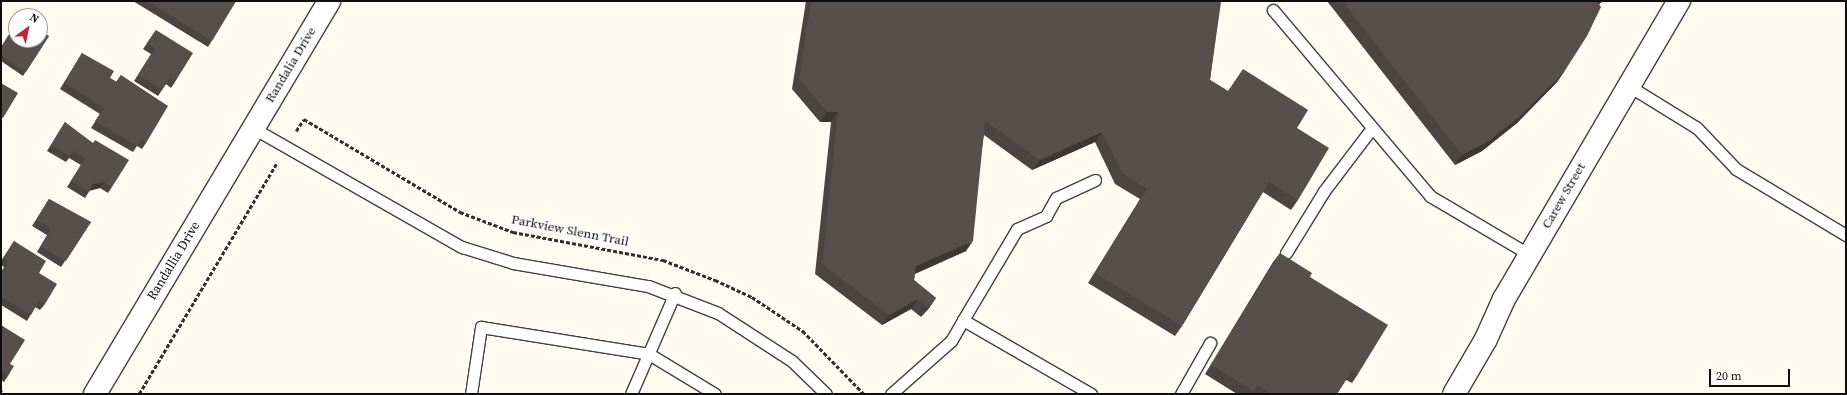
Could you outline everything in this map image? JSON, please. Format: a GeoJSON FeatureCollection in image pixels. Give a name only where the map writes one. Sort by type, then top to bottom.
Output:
{"type":"FeatureCollection","features":[{"type":"Feature","properties":{"kind":"street","name":"Carew Street"},"geometry":{"type":"LineString","coordinates":[[1454,394],[1530,255],[1679,1]]}},
{"type":"Feature","properties":{"kind":"street","name":"Randalia Drive"},"geometry":{"type":"LineString","coordinates":[[253,128],[323,3]]}},
{"type":"Feature","properties":{"kind":"street","name":"Randallia Drive"},"geometry":{"type":"LineString","coordinates":[[95,394],[253,128]]}},
{"type":"Feature","properties":{"kind":"lane"},"geometry":{"type":"LineString","coordinates":[[1273,10],[1430,196],[1530,255]]}},
{"type":"Feature","properties":{"kind":"lane"},"geometry":{"type":"LineString","coordinates":[[1629,86],[1697,128],[1736,169],[1846,235]]}},
{"type":"Feature","properties":{"kind":"lane"},"geometry":{"type":"LineString","coordinates":[[253,128],[462,247],[513,263],[620,280],[675,294],[756,335],[792,361],[826,394]]}},
{"type":"Feature","properties":{"kind":"lane"},"geometry":{"type":"LineString","coordinates":[[1286,252],[1324,191],[1372,128]]}},
{"type":"Feature","properties":{"kind":"lane"},"geometry":{"type":"LineString","coordinates":[[891,394],[951,341],[1018,229],[1046,216],[1056,198],[1095,180]]}},
{"type":"Feature","properties":{"kind":"lane"},"geometry":{"type":"LineString","coordinates":[[631,394],[675,294]]}},
{"type":"Feature","properties":{"kind":"lane"},"geometry":{"type":"LineString","coordinates":[[963,320],[1091,394]]}},
{"type":"Feature","properties":{"kind":"lane"},"geometry":{"type":"LineString","coordinates":[[471,394],[481,327],[649,354],[715,394]]}},
{"type":"Feature","properties":{"kind":"lane"},"geometry":{"type":"LineString","coordinates":[[1181,394],[1210,343]]}},
{"type":"Feature","properties":{"kind":"path","name":"Parkview Slenn Trail"},"geometry":{"type":"LineString","coordinates":[[139,394],[265,181],[304,119],[467,215],[513,232],[663,260],[714,280],[788,319],[864,394]]}},
{"type":"Feature","properties":{"kind":"building"},"geometry":{"type":"Polygon","coordinates":[[[147,1],[236,1],[212,41],[147,1]]]}},
{"type":"Feature","properties":{"kind":"building"},"geometry":{"type":"Polygon","coordinates":[[[811,1],[1220,1],[1210,80],[1228,91],[1243,69],[1308,110],[1297,128],[1329,148],[1298,200],[1269,182],[1182,326],[1095,273],[1147,189],[1122,173],[1102,132],[1040,160],[985,121],[973,241],[916,266],[914,280],[936,298],[928,307],[918,299],[889,315],[822,264],[838,112],[827,112],[799,79],[811,1]]]}},
{"type":"Feature","properties":{"kind":"building"},"geometry":{"type":"Polygon","coordinates":[[[1342,1],[1597,1],[1601,7],[1587,36],[1564,72],[1524,113],[1489,141],[1462,155],[1342,1]]]}},
{"type":"Feature","properties":{"kind":"building"},"geometry":{"type":"Polygon","coordinates":[[[156,30],[193,53],[175,82],[170,78],[162,90],[138,75],[155,48],[147,43],[156,30]]]}},
{"type":"Feature","properties":{"kind":"building"},"geometry":{"type":"Polygon","coordinates":[[[8,36],[8,48],[41,48],[26,72],[1,56],[1,47],[8,36]]]}},
{"type":"Feature","properties":{"kind":"building"},"geometry":{"type":"Polygon","coordinates":[[[82,53],[114,71],[110,78],[117,82],[121,75],[168,106],[146,143],[141,140],[137,146],[95,121],[104,108],[64,83],[82,53]]]}},
{"type":"Feature","properties":{"kind":"building"},"geometry":{"type":"Polygon","coordinates":[[[1,83],[18,93],[3,118],[1,117],[1,83]]]}},
{"type":"Feature","properties":{"kind":"building"},"geometry":{"type":"Polygon","coordinates":[[[65,122],[93,143],[95,140],[129,160],[112,187],[104,182],[93,184],[89,192],[71,181],[85,158],[73,151],[70,156],[51,145],[65,122]]]}},
{"type":"Feature","properties":{"kind":"building"},"geometry":{"type":"Polygon","coordinates":[[[49,199],[91,222],[66,261],[41,246],[51,229],[36,220],[49,199]]]}},
{"type":"Feature","properties":{"kind":"building"},"geometry":{"type":"Polygon","coordinates":[[[14,241],[46,261],[39,273],[57,284],[45,304],[39,301],[31,315],[1,297],[1,273],[8,261],[4,258],[14,241]]]}},
{"type":"Feature","properties":{"kind":"building"},"geometry":{"type":"Polygon","coordinates":[[[1280,253],[1312,273],[1310,277],[1388,325],[1358,374],[1352,370],[1337,394],[1272,394],[1257,385],[1254,391],[1211,365],[1280,253]]]}},
{"type":"Feature","properties":{"kind":"building"},"geometry":{"type":"Polygon","coordinates":[[[1,325],[25,340],[10,364],[14,366],[8,376],[1,371],[1,325]]]}}]}
